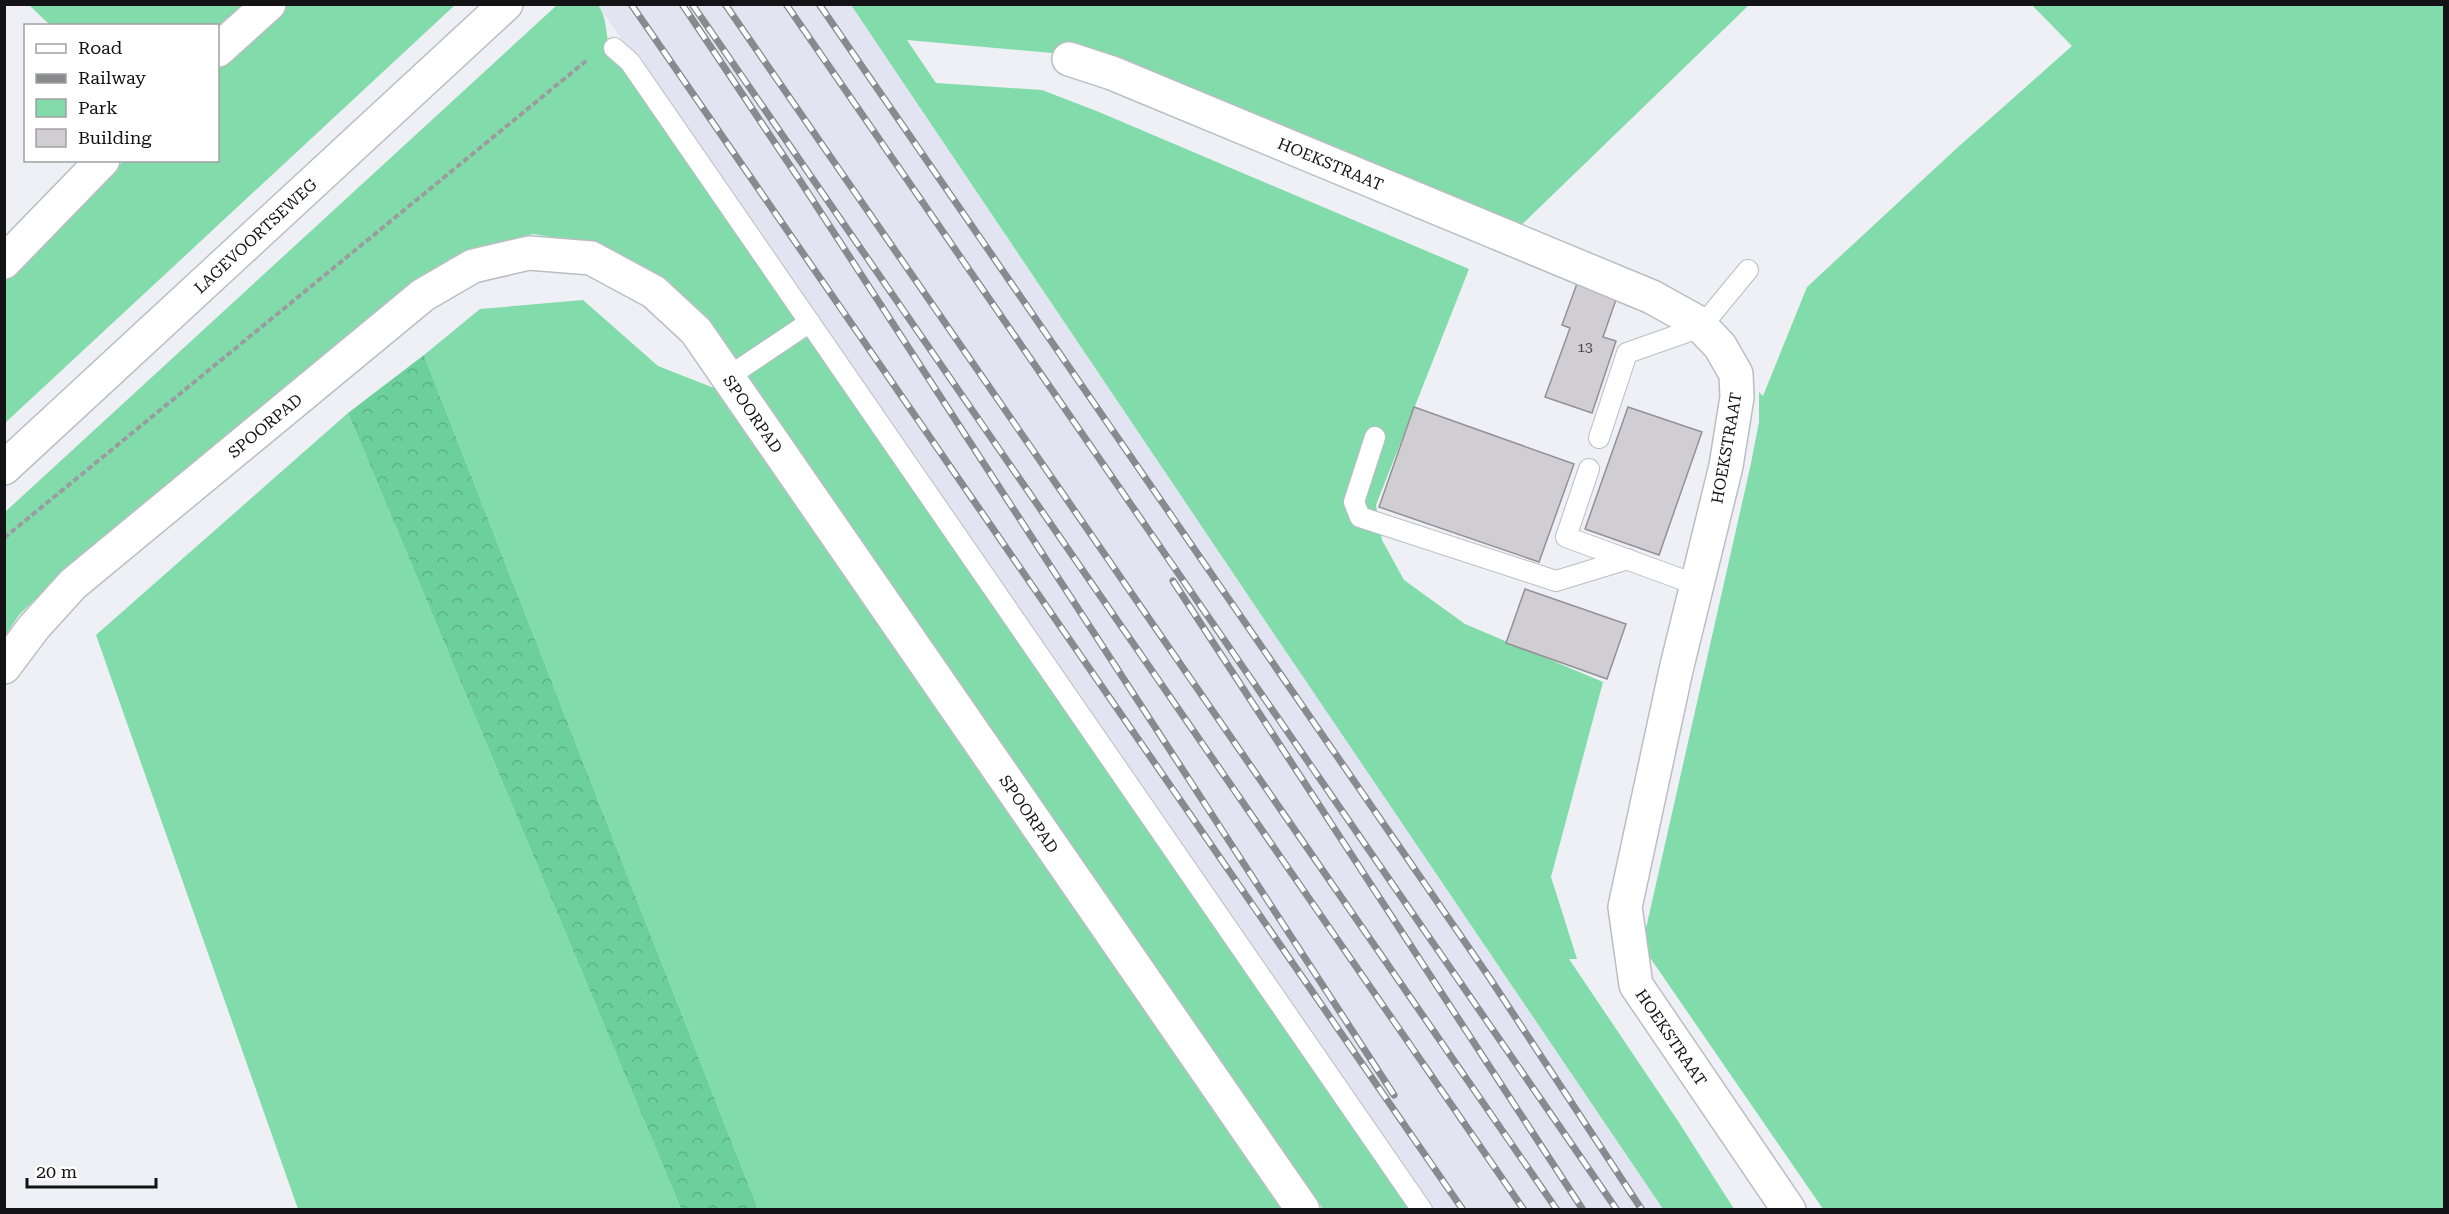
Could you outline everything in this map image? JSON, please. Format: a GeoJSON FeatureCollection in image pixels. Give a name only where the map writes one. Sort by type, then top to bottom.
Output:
{"type":"FeatureCollection","features":[{"type":"Feature","properties":{"kind":"street"},"geometry":{"type":"LineString","coordinates":[[219,49],[268,4]]}},
{"type":"Feature","properties":{"kind":"street","name":"LAGEVOORTSEWEG"},"geometry":{"type":"LineString","coordinates":[[4,468],[506,4]]}},
{"type":"Feature","properties":{"kind":"street","name":"HOEKSTRAAT"},"geometry":{"type":"LineString","coordinates":[[1069,58],[1112,73],[1652,297],[1701,327],[1720,346],[1736,374],[1737,397],[1726,466],[1625,907],[1636,985],[1790,1209]]}},
{"type":"Feature","properties":{"kind":"street"},"geometry":{"type":"LineString","coordinates":[[4,262],[101,162]]}},
{"type":"Feature","properties":{"kind":"street","name":"SPOORPAD"},"geometry":{"type":"LineString","coordinates":[[4,666],[34,627],[73,584],[423,295],[472,266],[529,253],[591,258],[654,292],[696,331],[1303,1209]]}},
{"type":"Feature","properties":{"kind":"lane"},"geometry":{"type":"LineString","coordinates":[[614,48],[630,62],[1422,1209]]}},
{"type":"Feature","properties":{"kind":"lane"},"geometry":{"type":"LineString","coordinates":[[1599,438],[1627,353],[1701,327],[1748,270]]}},
{"type":"Feature","properties":{"kind":"lane"},"geometry":{"type":"LineString","coordinates":[[728,377],[810,322]]}},
{"type":"Feature","properties":{"kind":"lane"},"geometry":{"type":"LineString","coordinates":[[1375,437],[1354,502],[1360,517],[1556,581],[1628,560]]}},
{"type":"Feature","properties":{"kind":"lane"},"geometry":{"type":"LineString","coordinates":[[1589,469],[1566,537],[1697,585]]}},
{"type":"Feature","properties":{"kind":"path"},"geometry":{"type":"LineString","coordinates":[[4,538],[586,61]]}},
{"type":"Feature","properties":{"kind":"shaded area"},"geometry":{"type":"Polygon","coordinates":[[[598,5],[851,5],[1663,1209],[1431,1209],[598,5]]]}},
{"type":"Feature","properties":{"kind":"green space"},"geometry":{"type":"Polygon","coordinates":[[[29,5],[243,5],[219,25],[49,24],[29,5]]]}},
{"type":"Feature","properties":{"kind":"green space"},"geometry":{"type":"Polygon","coordinates":[[[288,5],[455,5],[5,423],[5,276],[123,162],[219,162],[219,69],[288,5]]]}},
{"type":"Feature","properties":{"kind":"green space"},"geometry":{"type":"Polygon","coordinates":[[[557,5],[598,5],[604,19],[609,45],[1412,1209],[1323,1209],[709,321],[666,279],[599,245],[533,234],[470,250],[414,280],[64,571],[19,615],[5,636],[5,512],[557,5]]]}},
{"type":"Feature","properties":{"kind":"green space"},"geometry":{"type":"Polygon","coordinates":[[[851,5],[1749,5],[1512,234],[1074,55],[907,40],[936,83],[1042,90],[1469,269],[1376,505],[1382,540],[1404,580],[1465,624],[1603,682],[1551,877],[1577,959],[1569,959],[1734,1209],[1663,1209],[851,5]]]}},
{"type":"Feature","properties":{"kind":"green space"},"geometry":{"type":"Polygon","coordinates":[[[2032,5],[2444,5],[2444,1209],[1823,1209],[1642,946],[1750,468],[1759,422],[1759,392],[1763,396],[1807,287],[1957,148],[2072,46],[2032,5]]]}},
{"type":"Feature","properties":{"kind":"green space"},"geometry":{"type":"Polygon","coordinates":[[[583,300],[658,366],[714,388],[1281,1209],[758,1209],[424,355],[480,309],[583,300]]]}},
{"type":"Feature","properties":{"kind":"green space"},"geometry":{"type":"Polygon","coordinates":[[[424,355],[758,1209],[681,1209],[348,413],[424,355]]]}},
{"type":"Feature","properties":{"kind":"green space"},"geometry":{"type":"Polygon","coordinates":[[[348,413],[681,1209],[298,1209],[96,635],[348,413]]]}},
{"type":"Feature","properties":{"kind":"building"},"geometry":{"type":"Polygon","coordinates":[[[1579,278],[1619,291],[1603,337],[1616,341],[1592,413],[1545,397],[1570,328],[1562,325],[1579,278]]]}},
{"type":"Feature","properties":{"kind":"building"},"geometry":{"type":"Polygon","coordinates":[[[1414,407],[1574,464],[1539,562],[1379,507],[1414,407]]]}},
{"type":"Feature","properties":{"kind":"building"},"geometry":{"type":"Polygon","coordinates":[[[1628,407],[1702,432],[1659,555],[1585,529],[1628,407]]]}},
{"type":"Feature","properties":{"kind":"building"},"geometry":{"type":"Polygon","coordinates":[[[1525,589],[1626,624],[1607,679],[1506,643],[1525,589]]]}},
{"type":"Feature","properties":{"kind":"railway"},"geometry":{"type":"LineString","coordinates":[[631,4],[1463,1210]]}},
{"type":"Feature","properties":{"kind":"railway"},"geometry":{"type":"LineString","coordinates":[[682,4],[799,179],[1394,1095]]}},
{"type":"Feature","properties":{"kind":"railway"},"geometry":{"type":"LineString","coordinates":[[692,4],[1524,1210]]}},
{"type":"Feature","properties":{"kind":"railway"},"geometry":{"type":"LineString","coordinates":[[725,4],[1557,1210]]}},
{"type":"Feature","properties":{"kind":"railway"},"geometry":{"type":"LineString","coordinates":[[786,4],[1617,1210]]}},
{"type":"Feature","properties":{"kind":"railway"},"geometry":{"type":"LineString","coordinates":[[819,4],[1489,977],[1642,1210]]}},
{"type":"Feature","properties":{"kind":"railway"},"geometry":{"type":"LineString","coordinates":[[1173,581],[1583,1210]]}}]}
